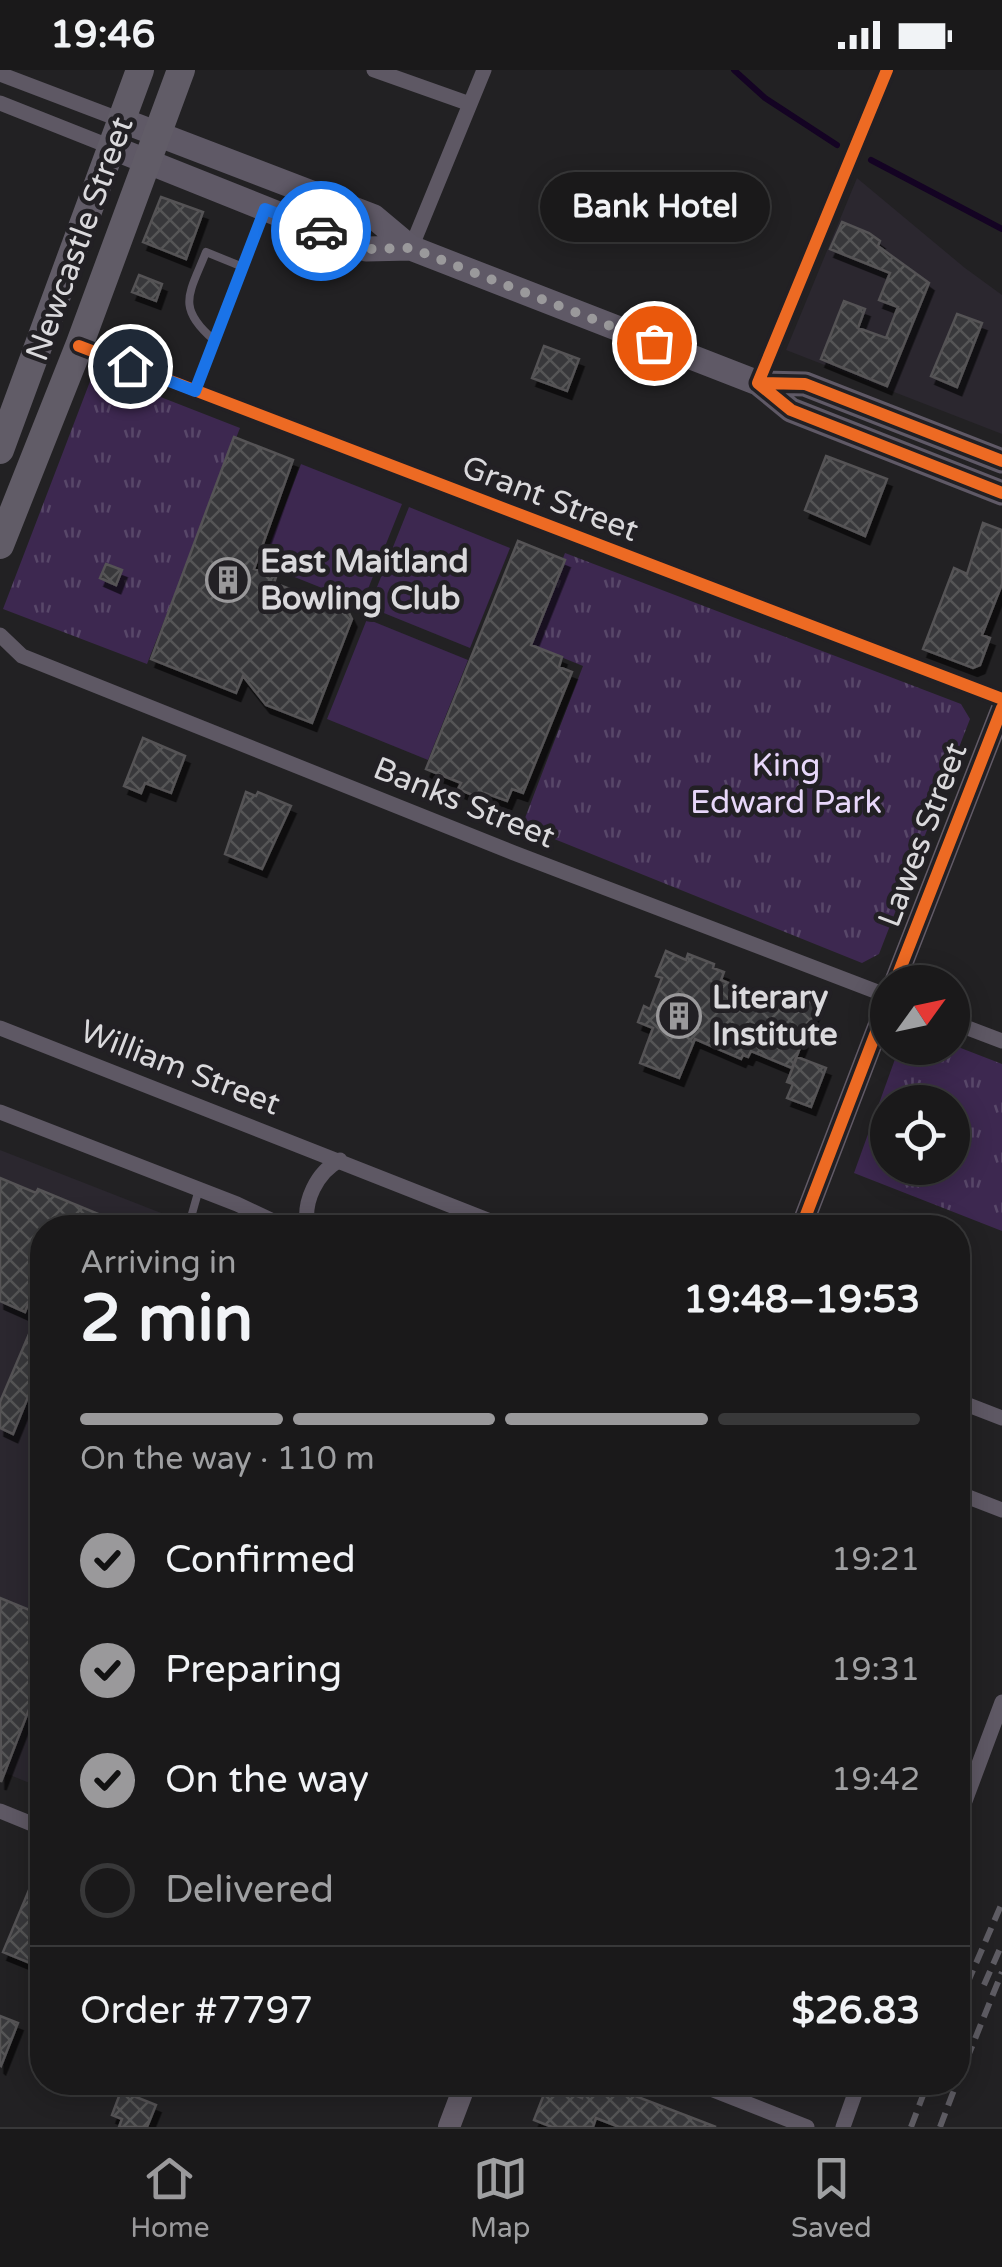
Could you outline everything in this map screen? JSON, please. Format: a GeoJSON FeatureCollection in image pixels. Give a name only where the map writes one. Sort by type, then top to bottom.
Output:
{"type":"FeatureCollection","features":[{"type":"Feature","properties":{"kind":"highway","name":"Newcastle Street"},"geometry":{"type":"LineString","coordinates":[[0,450],[140,70]]}},
{"type":"Feature","properties":{"kind":"highway","name":"Newcastle Street"},"geometry":{"type":"LineString","coordinates":[[0,544],[181,70]]}},
{"type":"Feature","properties":{"kind":"main road"},"geometry":{"type":"LineString","coordinates":[[122,120],[374,217],[411,248],[758,383],[791,410],[1002,493]]}},
{"type":"Feature","properties":{"kind":"main road"},"geometry":{"type":"LineString","coordinates":[[111,147],[366,249],[411,248]]}},
{"type":"Feature","properties":{"kind":"main road"},"geometry":{"type":"LineString","coordinates":[[758,383],[805,384],[1002,461]]}},
{"type":"Feature","properties":{"kind":"main road","name":"Lawes Street"},"geometry":{"type":"LineString","coordinates":[[902,965],[1002,708]]}},
{"type":"Feature","properties":{"kind":"main road"},"geometry":{"type":"LineString","coordinates":[[806,1215],[870,1046]]}},
{"type":"Feature","properties":{"kind":"main road"},"geometry":{"type":"LineString","coordinates":[[449,2127],[461,2095]]}},
{"type":"Feature","properties":{"kind":"street"},"geometry":{"type":"LineString","coordinates":[[374,70],[470,104]]}},
{"type":"Feature","properties":{"kind":"street"},"geometry":{"type":"LineString","coordinates":[[411,248],[484,70]]}},
{"type":"Feature","properties":{"kind":"street"},"geometry":{"type":"LineString","coordinates":[[758,383],[887,70]]}},
{"type":"Feature","properties":{"kind":"street"},"geometry":{"type":"LineString","coordinates":[[0,74],[122,120]]}},
{"type":"Feature","properties":{"kind":"street"},"geometry":{"type":"LineString","coordinates":[[0,104],[111,147]]}},
{"type":"Feature","properties":{"kind":"street","name":"Grant Street"},"geometry":{"type":"LineString","coordinates":[[78,346],[1002,699]]}},
{"type":"Feature","properties":{"kind":"street","name":"Banks Street"},"geometry":{"type":"LineString","coordinates":[[0,635],[22,656]]}},
{"type":"Feature","properties":{"kind":"street","name":"Banks Street"},"geometry":{"type":"LineString","coordinates":[[0,656],[22,656],[870,992]]}},
{"type":"Feature","properties":{"kind":"street","name":"William Street"},"geometry":{"type":"LineString","coordinates":[[0,1028],[476,1215]]}},
{"type":"Feature","properties":{"kind":"street"},"geometry":{"type":"LineString","coordinates":[[970,1029],[1002,1041]]}},
{"type":"Feature","properties":{"kind":"street"},"geometry":{"type":"LineString","coordinates":[[0,1112],[258,1215]]}},
{"type":"Feature","properties":{"kind":"street"},"geometry":{"type":"LineString","coordinates":[[307,1215],[320,1174],[340,1160]]}},
{"type":"Feature","properties":{"kind":"street"},"geometry":{"type":"LineString","coordinates":[[970,1406],[1002,1418]]}},
{"type":"Feature","properties":{"kind":"street"},"geometry":{"type":"LineString","coordinates":[[970,1498],[1002,1510]]}},
{"type":"Feature","properties":{"kind":"street"},"geometry":{"type":"LineString","coordinates":[[970,1788],[1002,1702]]}},
{"type":"Feature","properties":{"kind":"street"},"geometry":{"type":"LineString","coordinates":[[0,1812],[30,1823]]}},
{"type":"Feature","properties":{"kind":"street"},"geometry":{"type":"LineString","coordinates":[[726,2095],[807,2127]]}},
{"type":"Feature","properties":{"kind":"street"},"geometry":{"type":"LineString","coordinates":[[843,2127],[854,2095]]}},
{"type":"Feature","properties":{"kind":"lane"},"geometry":{"type":"LineString","coordinates":[[195,391],[265,209]]}},
{"type":"Feature","properties":{"kind":"lane"},"geometry":{"type":"LineString","coordinates":[[214,340],[195,324],[188,299],[206,252],[242,266]]}},
{"type":"Feature","properties":{"kind":"lane"},"geometry":{"type":"LineString","coordinates":[[192,1215],[199,1189]]}},
{"type":"Feature","properties":{"kind":"shaded area"},"geometry":{"type":"Polygon","coordinates":[[[857,178],[1002,295],[1002,434],[786,350],[857,178]]]}},
{"type":"Feature","properties":{"kind":"shaded area"},"geometry":{"type":"Polygon","coordinates":[[[0,1150],[166,1215],[30,1215],[30,1783],[0,1771],[0,1150]]]}},
{"type":"Feature","properties":{"kind":"green space"},"geometry":{"type":"Polygon","coordinates":[[[94,371],[240,428],[147,664],[3,609],[94,371]]]}},
{"type":"Feature","properties":{"kind":"green space"},"geometry":{"type":"Polygon","coordinates":[[[301,464],[402,504],[362,604],[262,564],[301,464]]]}},
{"type":"Feature","properties":{"kind":"green space"},"geometry":{"type":"Polygon","coordinates":[[[409,507],[510,548],[470,648],[369,607],[409,507]]]}},
{"type":"Feature","properties":{"kind":"green space","name":"King Edward Park"},"geometry":{"type":"Polygon","coordinates":[[[565,553],[961,704],[970,719],[879,954],[862,963],[522,826],[583,666],[529,644],[565,553]]]}},
{"type":"Feature","properties":{"kind":"green space"},"geometry":{"type":"Polygon","coordinates":[[[367,619],[468,660],[428,760],[327,719],[367,619]]]}},
{"type":"Feature","properties":{"kind":"green space"},"geometry":{"type":"Polygon","coordinates":[[[970,1052],[1002,1064],[1002,1231],[970,1218],[970,1215],[885,1185],[970,1185],[970,1085],[886,1085],[893,1065],[970,1065],[970,1052]]]}},
{"type":"Feature","properties":{"kind":"green space"},"geometry":{"type":"Polygon","coordinates":[[[870,1129],[870,1179],[854,1173],[870,1129]]]}},
{"type":"Feature","properties":{"kind":"building"},"geometry":{"type":"Polygon","coordinates":[[[161,197],[203,212],[186,259],[143,242],[161,197]]]}},
{"type":"Feature","properties":{"kind":"building"},"geometry":{"type":"Polygon","coordinates":[[[842,222],[869,233],[880,241],[878,246],[929,283],[887,386],[821,359],[844,301],[865,309],[858,328],[886,338],[898,307],[879,300],[890,273],[830,249],[842,222]]]}},
{"type":"Feature","properties":{"kind":"building"},"geometry":{"type":"Polygon","coordinates":[[[139,275],[162,284],[156,301],[132,292],[139,275]]]}},
{"type":"Feature","properties":{"kind":"building"},"geometry":{"type":"Polygon","coordinates":[[[957,314],[982,323],[957,387],[931,376],[957,314]]]}},
{"type":"Feature","properties":{"kind":"building"},"geometry":{"type":"Polygon","coordinates":[[[544,346],[579,359],[567,391],[532,378],[544,346]]]}},
{"type":"Feature","properties":{"kind":"building","name":"East Maitland Bowling Club"},"geometry":{"type":"Polygon","coordinates":[[[234,437],[293,460],[254,569],[276,577],[274,583],[348,611],[352,619],[312,723],[266,705],[243,676],[236,693],[151,659],[234,437]]]}},
{"type":"Feature","properties":{"kind":"building"},"geometry":{"type":"Polygon","coordinates":[[[826,456],[887,479],[865,536],[805,510],[826,456]]]}},
{"type":"Feature","properties":{"kind":"building"},"geometry":{"type":"Polygon","coordinates":[[[983,523],[1002,530],[1002,584],[982,635],[990,638],[980,665],[973,668],[923,649],[954,568],[967,574],[983,523]]]}},
{"type":"Feature","properties":{"kind":"building"},"geometry":{"type":"Polygon","coordinates":[[[518,541],[565,560],[531,645],[562,657],[559,667],[572,672],[523,793],[512,789],[507,801],[485,793],[482,799],[458,789],[461,783],[426,769],[518,541]]]}},
{"type":"Feature","properties":{"kind":"building"},"geometry":{"type":"Polygon","coordinates":[[[106,564],[122,570],[116,585],[100,578],[106,564]]]}},
{"type":"Feature","properties":{"kind":"building"},"geometry":{"type":"Polygon","coordinates":[[[143,738],[185,756],[171,793],[145,783],[141,793],[124,786],[143,738]]]}},
{"type":"Feature","properties":{"kind":"building"},"geometry":{"type":"Polygon","coordinates":[[[246,792],[256,796],[258,792],[291,806],[262,869],[225,854],[246,792]]]}},
{"type":"Feature","properties":{"kind":"building"},"geometry":{"type":"Polygon","coordinates":[[[666,951],[686,960],[688,954],[714,964],[713,968],[724,972],[721,980],[778,1003],[783,991],[817,1005],[792,1068],[751,1051],[741,1059],[695,1039],[679,1078],[640,1063],[653,1028],[638,1022],[644,1006],[650,1009],[662,978],[656,976],[666,951]]]}},
{"type":"Feature","properties":{"kind":"building"},"geometry":{"type":"Polygon","coordinates":[[[797,1057],[826,1068],[811,1107],[787,1098],[793,1084],[787,1082],[797,1057]]]}},
{"type":"Feature","properties":{"kind":"building"},"geometry":{"type":"Polygon","coordinates":[[[0,1178],[101,1215],[30,1215],[30,1299],[25,1312],[0,1301],[0,1178]]]}},
{"type":"Feature","properties":{"kind":"building"},"geometry":{"type":"Polygon","coordinates":[[[30,1332],[30,1392],[13,1434],[0,1428],[0,1402],[30,1332]]]}},
{"type":"Feature","properties":{"kind":"building"},"geometry":{"type":"Polygon","coordinates":[[[0,1598],[30,1610],[30,1707],[1,1782],[0,1598]]]}},
{"type":"Feature","properties":{"kind":"building"},"geometry":{"type":"Polygon","coordinates":[[[30,1888],[30,1963],[3,1952],[30,1888]]]}},
{"type":"Feature","properties":{"kind":"building"},"geometry":{"type":"Polygon","coordinates":[[[0,2016],[18,2023],[1,2066],[0,2065],[0,2016]]]}},
{"type":"Feature","properties":{"kind":"building"},"geometry":{"type":"Polygon","coordinates":[[[120,2095],[131,2095],[156,2105],[147,2127],[119,2127],[122,2119],[112,2115],[120,2095]]]}},
{"type":"Feature","properties":{"kind":"building"},"geometry":{"type":"Polygon","coordinates":[[[544,2095],[633,2095],[716,2127],[619,2127],[596,2118],[593,2127],[552,2127],[534,2120],[544,2095]]]}},
{"type":"Feature","properties":{"kind":"waterway"},"geometry":{"type":"LineString","coordinates":[[734,70],[765,98],[837,145]]}},
{"type":"Feature","properties":{"kind":"waterway"},"geometry":{"type":"LineString","coordinates":[[871,160],[1002,229]]}},
{"type":"Feature","properties":{"kind":"railway"},"geometry":{"type":"LineString","coordinates":[[970,1977],[1002,1903]]}},
{"type":"Feature","properties":{"kind":"railway"},"geometry":{"type":"LineString","coordinates":[[984,1985],[1002,1944]]}},
{"type":"Feature","properties":{"kind":"railway"},"geometry":{"type":"LineString","coordinates":[[970,2051],[1002,1972]]}},
{"type":"Feature","properties":{"kind":"railway"},"geometry":{"type":"LineString","coordinates":[[911,2127],[923,2095]]}},
{"type":"Feature","properties":{"kind":"railway"},"geometry":{"type":"LineString","coordinates":[[940,2127],[952,2095]]}},
{"type":"Feature","properties":{"kind":"cycle path"},"geometry":{"type":"LineString","coordinates":[[758,383],[887,70]]}},
{"type":"Feature","properties":{"kind":"cycle path"},"geometry":{"type":"LineString","coordinates":[[79,346],[1002,699]]}},
{"type":"Feature","properties":{"kind":"cycle path"},"geometry":{"type":"LineString","coordinates":[[758,383],[791,410],[1002,493]]}},
{"type":"Feature","properties":{"kind":"cycle path"},"geometry":{"type":"LineString","coordinates":[[758,383],[805,384],[1002,461]]}},
{"type":"Feature","properties":{"kind":"cycle path"},"geometry":{"type":"LineString","coordinates":[[902,965],[1002,708]]}},
{"type":"Feature","properties":{"kind":"cycle path"},"geometry":{"type":"LineString","coordinates":[[806,1215],[870,1048]]}},
{"type":"Feature","properties":{"kind":"way so far"},"geometry":{"type":"LineString","coordinates":[[321,231],[366,249],[411,248],[654,343]]}},
{"type":"Feature","properties":{"kind":"place","name":"Bank Hotel"},"geometry":{"type":"Point","coordinates":[654,343]}},
{"type":"Feature","properties":{"kind":"place","name":"East Maitland Bowling Club"},"geometry":{"type":"Point","coordinates":[228,580]}},
{"type":"Feature","properties":{"kind":"place","name":"Literary Institute"},"geometry":{"type":"Point","coordinates":[679,1016]}},
{"type":"Feature","properties":{"kind":"route"},"geometry":{"type":"LineString","coordinates":[[130,366],[195,391],[265,209],[321,231]]}}]}
